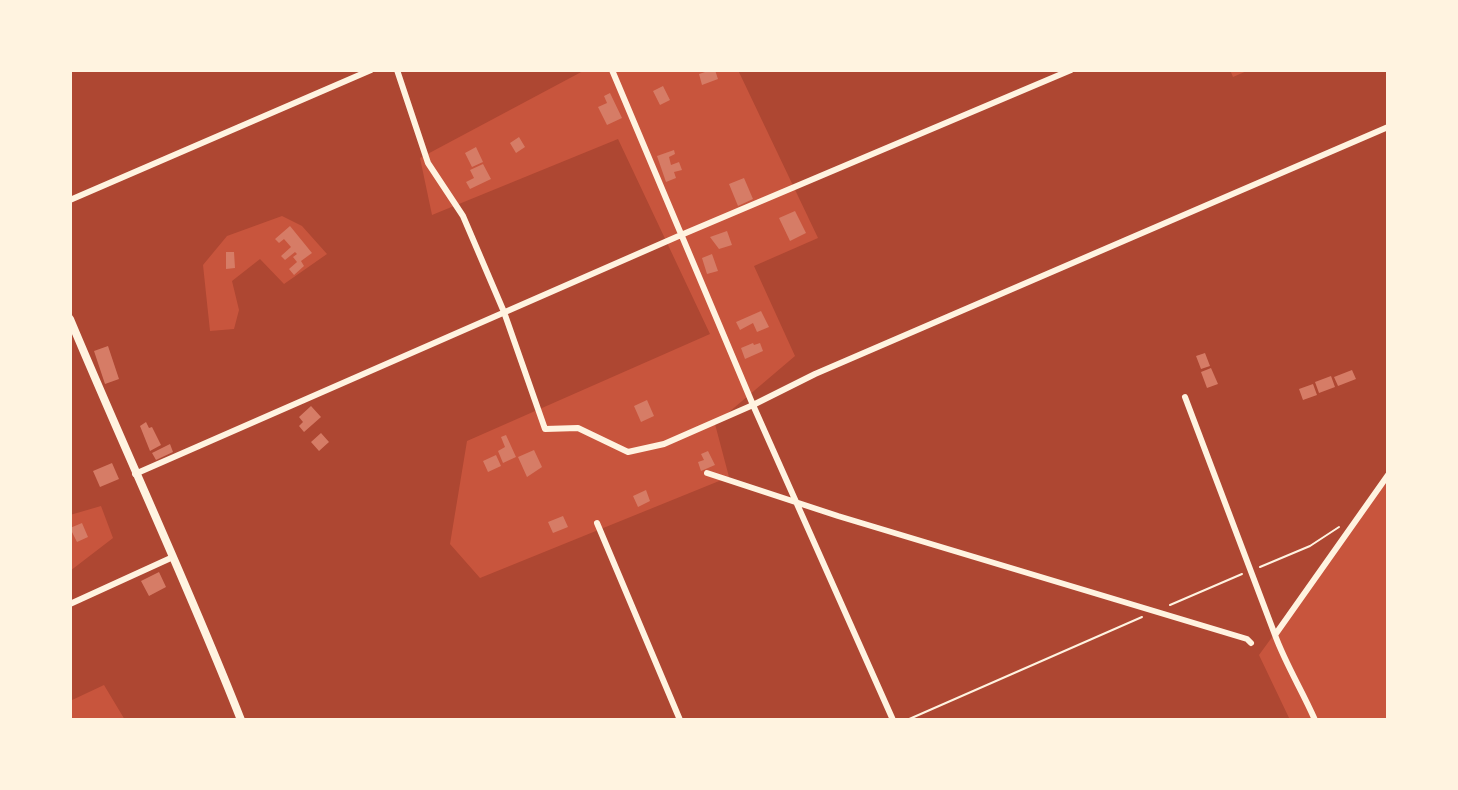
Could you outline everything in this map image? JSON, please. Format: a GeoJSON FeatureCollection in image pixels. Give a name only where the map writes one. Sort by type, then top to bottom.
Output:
{"type":"FeatureCollection","features":[{"type":"Feature","properties":{"kind":"street"},"geometry":{"type":"LineString","coordinates":[[70,200],[371,70]]}},
{"type":"Feature","properties":{"kind":"street"},"geometry":{"type":"LineString","coordinates":[[397,70],[428,163],[463,216],[504,312],[545,429],[551,439]]}},
{"type":"Feature","properties":{"kind":"street"},"geometry":{"type":"LineString","coordinates":[[612,70],[753,405],[893,720]]}},
{"type":"Feature","properties":{"kind":"street"},"geometry":{"type":"LineString","coordinates":[[135,474],[681,235],[1070,70]]}},
{"type":"Feature","properties":{"kind":"street"},"geometry":{"type":"LineString","coordinates":[[545,429],[578,428],[628,452],[664,444],[815,374],[1388,127]]}},
{"type":"Feature","properties":{"kind":"street"},"geometry":{"type":"LineString","coordinates":[[70,319],[242,720]]}},
{"type":"Feature","properties":{"kind":"street"},"geometry":{"type":"LineString","coordinates":[[1185,397],[1289,673],[1298,682],[1315,720]]}},
{"type":"Feature","properties":{"kind":"street"},"geometry":{"type":"LineString","coordinates":[[708,473],[1247,639],[1251,643]]}},
{"type":"Feature","properties":{"kind":"street"},"geometry":{"type":"LineString","coordinates":[[1275,635],[1388,475]]}},
{"type":"Feature","properties":{"kind":"street"},"geometry":{"type":"LineString","coordinates":[[597,523],[680,720]]}},
{"type":"Feature","properties":{"kind":"street"},"geometry":{"type":"LineString","coordinates":[[70,604],[173,557]]}},
{"type":"Feature","properties":{"kind":"shaded area"},"geometry":{"type":"Polygon","coordinates":[[[70,70],[585,70],[420,158],[432,215],[618,139],[710,334],[467,441],[450,544],[480,578],[729,477],[715,424],[795,356],[754,266],[818,238],[738,70],[1230,70],[1233,77],[1249,70],[1388,70],[1388,478],[1259,655],[1290,720],[125,720],[104,685],[70,701],[70,571],[113,538],[101,506],[70,515],[70,70]],[[282,216],[227,236],[203,265],[210,331],[234,329],[239,310],[232,281],[260,259],[284,284],[327,254],[302,226],[282,216]]]}},
{"type":"Feature","properties":{"kind":"building"},"geometry":{"type":"Polygon","coordinates":[[[715,70],[718,79],[702,85],[699,74],[715,70]]]}},
{"type":"Feature","properties":{"kind":"building"},"geometry":{"type":"Polygon","coordinates":[[[663,86],[670,100],[660,105],[653,91],[663,86]]]}},
{"type":"Feature","properties":{"kind":"building"},"geometry":{"type":"Polygon","coordinates":[[[610,93],[622,118],[607,125],[598,107],[607,103],[604,96],[610,93]]]}},
{"type":"Feature","properties":{"kind":"building"},"geometry":{"type":"Polygon","coordinates":[[[519,137],[525,147],[516,153],[510,143],[519,137]]]}},
{"type":"Feature","properties":{"kind":"building"},"geometry":{"type":"Polygon","coordinates":[[[476,147],[483,162],[472,167],[465,153],[476,147]]]}},
{"type":"Feature","properties":{"kind":"building"},"geometry":{"type":"Polygon","coordinates":[[[674,150],[675,154],[669,157],[671,165],[679,162],[682,170],[674,172],[676,178],[666,182],[657,156],[674,150]]]}},
{"type":"Feature","properties":{"kind":"building"},"geometry":{"type":"Polygon","coordinates":[[[483,164],[491,179],[470,189],[466,182],[474,178],[470,170],[483,164]]]}},
{"type":"Feature","properties":{"kind":"building"},"geometry":{"type":"Polygon","coordinates":[[[744,178],[753,199],[738,206],[729,184],[744,178]]]}},
{"type":"Feature","properties":{"kind":"building"},"geometry":{"type":"Polygon","coordinates":[[[795,211],[806,233],[790,241],[779,218],[795,211]]]}},
{"type":"Feature","properties":{"kind":"building"},"geometry":{"type":"Polygon","coordinates":[[[290,226],[312,253],[301,261],[304,266],[294,275],[289,269],[297,262],[293,257],[297,254],[295,252],[285,260],[281,256],[291,247],[284,239],[279,243],[275,239],[290,226]]]}},
{"type":"Feature","properties":{"kind":"building"},"geometry":{"type":"Polygon","coordinates":[[[727,231],[732,245],[719,249],[710,237],[727,231]]]}},
{"type":"Feature","properties":{"kind":"building"},"geometry":{"type":"Polygon","coordinates":[[[226,252],[234,252],[235,268],[226,269],[226,252]]]}},
{"type":"Feature","properties":{"kind":"building"},"geometry":{"type":"Polygon","coordinates":[[[712,254],[718,271],[707,274],[702,258],[712,254]]]}},
{"type":"Feature","properties":{"kind":"building"},"geometry":{"type":"Polygon","coordinates":[[[761,311],[769,327],[757,332],[753,323],[740,330],[736,322],[761,311]]]}},
{"type":"Feature","properties":{"kind":"building"},"geometry":{"type":"Polygon","coordinates":[[[760,343],[763,351],[745,359],[741,348],[760,343]]]}},
{"type":"Feature","properties":{"kind":"building"},"geometry":{"type":"Polygon","coordinates":[[[108,346],[119,379],[105,384],[94,351],[108,346]]]}},
{"type":"Feature","properties":{"kind":"building"},"geometry":{"type":"Polygon","coordinates":[[[1205,353],[1210,366],[1201,369],[1196,356],[1205,353]]]}},
{"type":"Feature","properties":{"kind":"building"},"geometry":{"type":"Polygon","coordinates":[[[1211,368],[1218,384],[1207,388],[1201,372],[1211,368]]]}},
{"type":"Feature","properties":{"kind":"building"},"geometry":{"type":"Polygon","coordinates":[[[1352,370],[1356,379],[1338,386],[1334,377],[1352,370]]]}},
{"type":"Feature","properties":{"kind":"building"},"geometry":{"type":"Polygon","coordinates":[[[1331,376],[1335,387],[1319,393],[1315,382],[1331,376]]]}},
{"type":"Feature","properties":{"kind":"building"},"geometry":{"type":"Polygon","coordinates":[[[1313,384],[1317,395],[1303,400],[1299,389],[1313,384]]]}},
{"type":"Feature","properties":{"kind":"building"},"geometry":{"type":"Polygon","coordinates":[[[647,400],[654,416],[641,422],[634,406],[647,400]]]}},
{"type":"Feature","properties":{"kind":"building"},"geometry":{"type":"Polygon","coordinates":[[[311,406],[321,417],[304,432],[299,426],[303,422],[299,417],[311,406]]]}},
{"type":"Feature","properties":{"kind":"building"},"geometry":{"type":"Polygon","coordinates":[[[146,422],[149,428],[152,427],[161,445],[150,451],[140,426],[146,422]]]}},
{"type":"Feature","properties":{"kind":"building"},"geometry":{"type":"Polygon","coordinates":[[[321,433],[329,442],[319,451],[311,442],[321,433]]]}},
{"type":"Feature","properties":{"kind":"building"},"geometry":{"type":"Polygon","coordinates":[[[506,435],[516,457],[503,463],[498,451],[505,447],[501,437],[506,435]]]}},
{"type":"Feature","properties":{"kind":"building"},"geometry":{"type":"Polygon","coordinates":[[[170,444],[173,452],[156,460],[152,453],[170,444]]]}},
{"type":"Feature","properties":{"kind":"building"},"geometry":{"type":"Polygon","coordinates":[[[534,450],[542,467],[527,477],[518,457],[534,450]]]}},
{"type":"Feature","properties":{"kind":"building"},"geometry":{"type":"Polygon","coordinates":[[[708,451],[715,465],[701,471],[698,462],[704,460],[701,454],[708,451]]]}},
{"type":"Feature","properties":{"kind":"building"},"geometry":{"type":"Polygon","coordinates":[[[496,455],[501,466],[488,472],[483,461],[496,455]]]}},
{"type":"Feature","properties":{"kind":"building"},"geometry":{"type":"Polygon","coordinates":[[[112,463],[119,479],[100,487],[93,471],[112,463]]]}},
{"type":"Feature","properties":{"kind":"building"},"geometry":{"type":"Polygon","coordinates":[[[646,490],[650,501],[638,507],[633,496],[646,490]]]}},
{"type":"Feature","properties":{"kind":"building"},"geometry":{"type":"Polygon","coordinates":[[[563,516],[568,527],[553,533],[548,522],[563,516]]]}},
{"type":"Feature","properties":{"kind":"building"},"geometry":{"type":"Polygon","coordinates":[[[82,523],[88,537],[77,542],[70,528],[82,523]]]}},
{"type":"Feature","properties":{"kind":"building"},"geometry":{"type":"Polygon","coordinates":[[[159,572],[166,587],[149,596],[141,581],[159,572]]]}}]}
